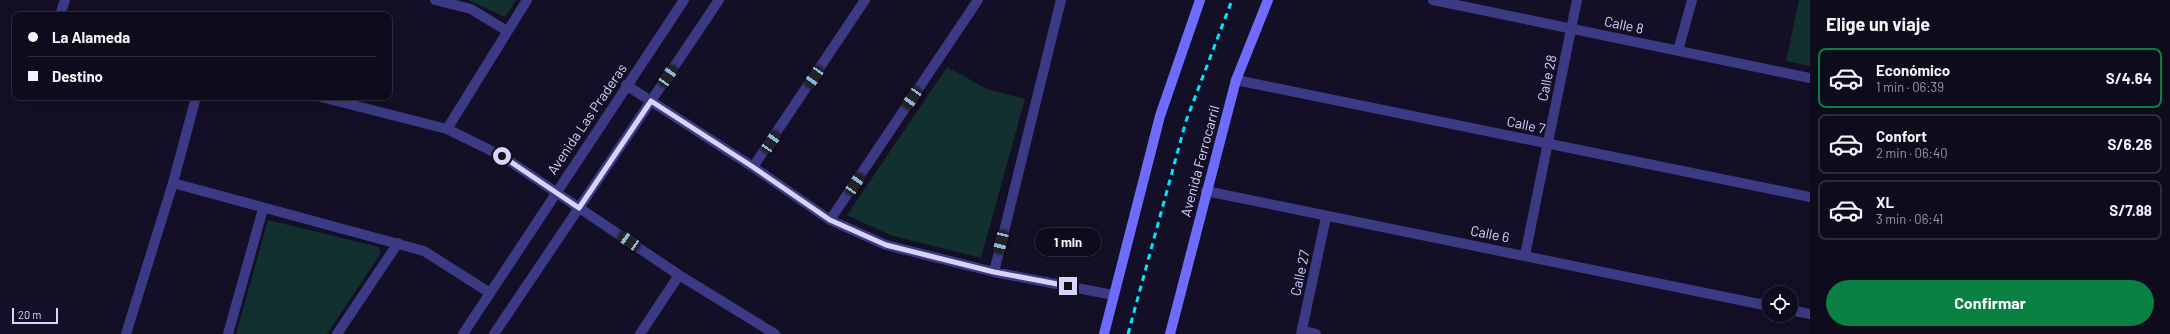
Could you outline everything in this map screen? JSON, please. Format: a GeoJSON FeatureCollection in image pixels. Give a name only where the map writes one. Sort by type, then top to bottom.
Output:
{"type":"FeatureCollection","features":[{"type":"Feature","properties":{"kind":"street"},"geometry":{"type":"LineString","coordinates":[[61,12],[65,0]]}},
{"type":"Feature","properties":{"kind":"street"},"geometry":{"type":"LineString","coordinates":[[435,0],[471,9],[507,31]]}},
{"type":"Feature","properties":{"kind":"street"},"geometry":{"type":"LineString","coordinates":[[447,129],[527,0]]}},
{"type":"Feature","properties":{"kind":"street","name":"Avenida Las Praderas"},"geometry":{"type":"LineString","coordinates":[[462,334],[626,85],[684,0]]}},
{"type":"Feature","properties":{"kind":"street"},"geometry":{"type":"LineString","coordinates":[[494,334],[719,0]]}},
{"type":"Feature","properties":{"kind":"street"},"geometry":{"type":"LineString","coordinates":[[753,167],[865,0]]}},
{"type":"Feature","properties":{"kind":"street"},"geometry":{"type":"LineString","coordinates":[[830,220],[978,0]]}},
{"type":"Feature","properties":{"kind":"street"},"geometry":{"type":"LineString","coordinates":[[994,272],[1061,0]]}},
{"type":"Feature","properties":{"kind":"street"},"geometry":{"type":"LineString","coordinates":[[1104,334],[1160,116],[1200,0]]}},
{"type":"Feature","properties":{"kind":"street","name":"Avenida Ferrocarril"},"geometry":{"type":"LineString","coordinates":[[1170,334],[1236,80],[1268,0]]}},
{"type":"Feature","properties":{"kind":"street","name":"Calle 8"},"geometry":{"type":"LineString","coordinates":[[1433,0],[1810,78]]}},
{"type":"Feature","properties":{"kind":"street","name":"Calle 28"},"geometry":{"type":"LineString","coordinates":[[1525,256],[1577,0]]}},
{"type":"Feature","properties":{"kind":"street"},"geometry":{"type":"LineString","coordinates":[[1678,51],[1692,0]]}},
{"type":"Feature","properties":{"kind":"street","name":"Calle 7"},"geometry":{"type":"LineString","coordinates":[[1236,80],[1810,197]]}},
{"type":"Feature","properties":{"kind":"street"},"geometry":{"type":"LineString","coordinates":[[626,85],[753,167],[830,220],[886,245],[994,272],[1113,295]]}},
{"type":"Feature","properties":{"kind":"street"},"geometry":{"type":"LineString","coordinates":[[126,334],[173,183],[195,100]]}},
{"type":"Feature","properties":{"kind":"street"},"geometry":{"type":"LineString","coordinates":[[333,100],[447,129],[502,156],[679,275],[775,334]]}},
{"type":"Feature","properties":{"kind":"street"},"geometry":{"type":"LineString","coordinates":[[173,183],[263,209],[424,251],[490,293]]}},
{"type":"Feature","properties":{"kind":"street","name":"Calle 6"},"geometry":{"type":"LineString","coordinates":[[1206,191],[1326,217],[1762,305]]}},
{"type":"Feature","properties":{"kind":"street"},"geometry":{"type":"LineString","coordinates":[[228,334],[263,209]]}},
{"type":"Feature","properties":{"kind":"street","name":"Calle 27"},"geometry":{"type":"LineString","coordinates":[[1301,333],[1326,217]]}},
{"type":"Feature","properties":{"kind":"street"},"geometry":{"type":"LineString","coordinates":[[337,334],[398,243]]}},
{"type":"Feature","properties":{"kind":"street"},"geometry":{"type":"LineString","coordinates":[[640,334],[679,275]]}},
{"type":"Feature","properties":{"kind":"street"},"geometry":{"type":"LineString","coordinates":[[1798,311],[1810,314]]}},
{"type":"Feature","properties":{"kind":"street"},"geometry":{"type":"LineString","coordinates":[[1301,333],[1316,334]]}},
{"type":"Feature","properties":{"kind":"green space"},"geometry":{"type":"Polygon","coordinates":[[[468,0],[516,0],[505,17],[468,0]]]}},
{"type":"Feature","properties":{"kind":"green space"},"geometry":{"type":"Polygon","coordinates":[[[1799,0],[1810,0],[1810,66],[1786,61],[1799,0]]]}},
{"type":"Feature","properties":{"kind":"green space"},"geometry":{"type":"Polygon","coordinates":[[[947,67],[987,89],[1025,99],[981,258],[890,235],[847,215],[947,67]]]}},
{"type":"Feature","properties":{"kind":"green space"},"geometry":{"type":"Polygon","coordinates":[[[268,220],[379,247],[380,254],[327,334],[236,334],[268,220]]]}},
{"type":"Feature","properties":{"kind":"railway"},"geometry":{"type":"LineString","coordinates":[[1128,334],[1186,121],[1232,0]]}},
{"type":"Feature","properties":{"kind":"route"},"geometry":{"type":"LineString","coordinates":[[502,156],[579,208],[651,101],[753,167],[830,220],[886,245],[994,272],[1068,286]]}}]}
